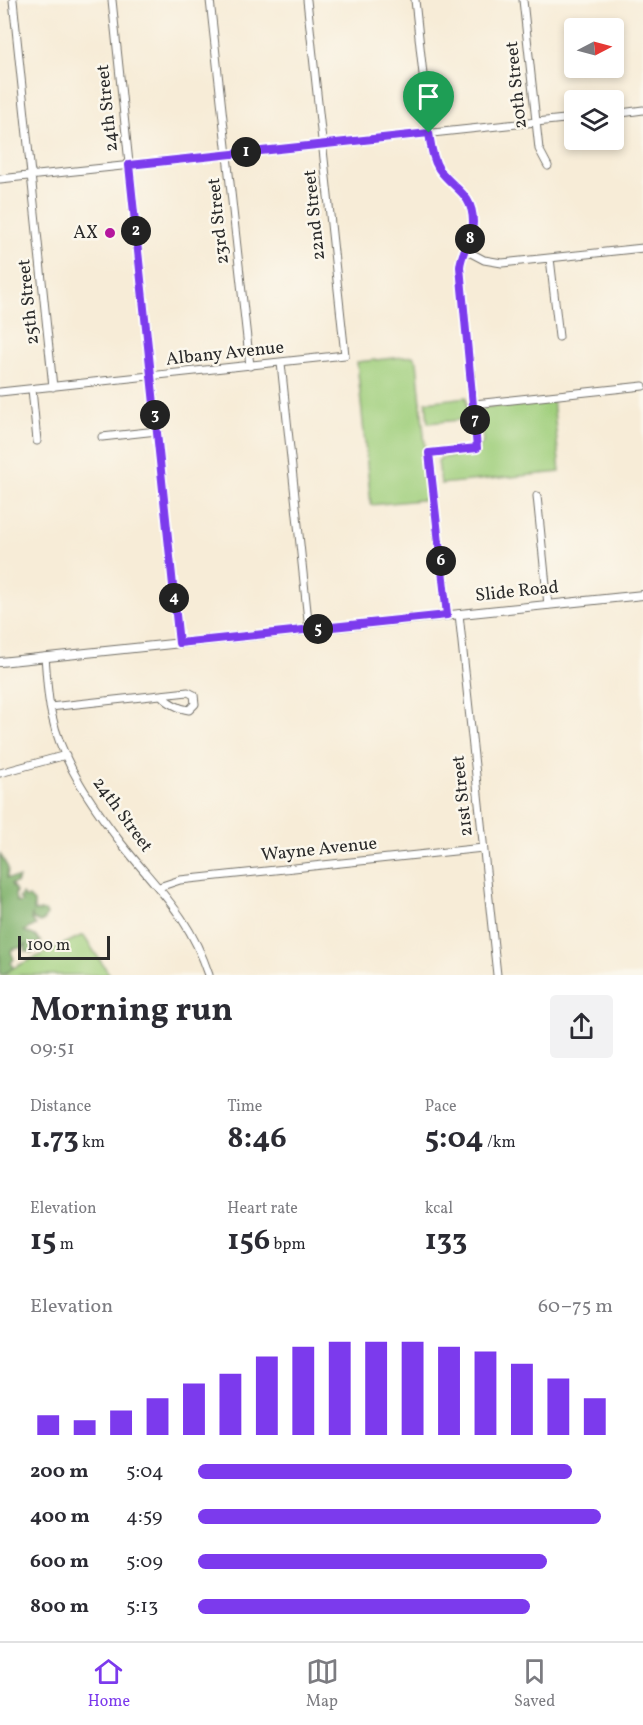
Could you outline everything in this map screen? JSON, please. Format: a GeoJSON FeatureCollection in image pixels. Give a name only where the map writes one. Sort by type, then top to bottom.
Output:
{"type":"FeatureCollection","features":[{"type":"Feature","properties":{"kind":"main road","name":"Slide Road"},"geometry":{"type":"LineString","coordinates":[[0,662],[643,595]]}},
{"type":"Feature","properties":{"kind":"street","name":"25th Street"},"geometry":{"type":"LineString","coordinates":[[13,0],[53,387]]}},
{"type":"Feature","properties":{"kind":"street","name":"24th Street"},"geometry":{"type":"LineString","coordinates":[[112,0],[179,643]]}},
{"type":"Feature","properties":{"kind":"street","name":"23rd Street"},"geometry":{"type":"LineString","coordinates":[[210,0],[250,366]]}},
{"type":"Feature","properties":{"kind":"street","name":"22nd Street"},"geometry":{"type":"LineString","coordinates":[[307,0],[345,355]]}},
{"type":"Feature","properties":{"kind":"street"},"geometry":{"type":"LineString","coordinates":[[415,0],[431,149],[439,169],[464,193],[469,202],[473,222],[460,267],[477,448],[429,453],[447,615]]}},
{"type":"Feature","properties":{"kind":"street","name":"20th Street"},"geometry":{"type":"LineString","coordinates":[[523,0],[539,149],[548,166]]}},
{"type":"Feature","properties":{"kind":"street"},"geometry":{"type":"LineString","coordinates":[[624,113],[643,110]]}},
{"type":"Feature","properties":{"kind":"street"},"geometry":{"type":"LineString","coordinates":[[0,179],[564,119]]}},
{"type":"Feature","properties":{"kind":"street"},"geometry":{"type":"LineString","coordinates":[[465,250],[484,260],[502,263],[643,248]]}},
{"type":"Feature","properties":{"kind":"street"},"geometry":{"type":"LineString","coordinates":[[550,258],[559,337]]}},
{"type":"Feature","properties":{"kind":"street","name":"Albany Avenue"},"geometry":{"type":"LineString","coordinates":[[0,392],[345,355]]}},
{"type":"Feature","properties":{"kind":"street"},"geometry":{"type":"LineString","coordinates":[[281,363],[309,630]]}},
{"type":"Feature","properties":{"kind":"street"},"geometry":{"type":"LineString","coordinates":[[474,404],[643,386]]}},
{"type":"Feature","properties":{"kind":"street"},"geometry":{"type":"LineString","coordinates":[[32,389],[37,441]]}},
{"type":"Feature","properties":{"kind":"street"},"geometry":{"type":"LineString","coordinates":[[102,436],[157,431]]}},
{"type":"Feature","properties":{"kind":"street"},"geometry":{"type":"LineString","coordinates":[[537,496],[548,605]]}},
{"type":"Feature","properties":{"kind":"street","name":"21st Street"},"geometry":{"type":"LineString","coordinates":[[459,614],[497,975]]}},
{"type":"Feature","properties":{"kind":"street","name":"24th Street"},"geometry":{"type":"LineString","coordinates":[[45,657],[50,707],[55,729],[66,755],[103,818],[184,920],[203,957],[209,975]]}},
{"type":"Feature","properties":{"kind":"street"},"geometry":{"type":"LineString","coordinates":[[50,707],[162,696]]}},
{"type":"Feature","properties":{"kind":"street"},"geometry":{"type":"LineString","coordinates":[[0,773],[66,755]]}},
{"type":"Feature","properties":{"kind":"street","name":"Wayne Avenue"},"geometry":{"type":"LineString","coordinates":[[159,887],[180,880],[483,848]]}},
{"type":"Feature","properties":{"kind":"green space"},"geometry":{"type":"Polygon","coordinates":[[[413,356],[417,361],[430,499],[371,505],[357,362],[413,356]]]}},
{"type":"Feature","properties":{"kind":"green space"},"geometry":{"type":"Polygon","coordinates":[[[466,397],[469,419],[428,423],[426,402],[466,397]]]}},
{"type":"Feature","properties":{"kind":"green space"},"geometry":{"type":"Polygon","coordinates":[[[553,400],[560,472],[441,484],[438,461],[441,458],[473,453],[483,442],[481,411],[485,407],[553,400]]]}},
{"type":"Feature","properties":{"kind":"green space"},"geometry":{"type":"Polygon","coordinates":[[[0,854],[8,868],[7,878],[19,878],[16,883],[11,884],[16,891],[16,901],[19,903],[22,901],[19,898],[22,894],[34,902],[34,911],[45,911],[47,914],[45,920],[40,922],[33,919],[32,914],[31,919],[36,925],[24,931],[41,942],[32,946],[33,953],[25,951],[27,943],[24,947],[13,949],[11,952],[14,959],[11,963],[13,968],[3,975],[0,975],[0,854]]]}},
{"type":"Feature","properties":{"kind":"green space"},"geometry":{"type":"Polygon","coordinates":[[[83,935],[110,975],[0,975],[0,974],[83,935]]]}},
{"type":"Feature","properties":{"kind":"place","name":"AX"},"geometry":{"type":"Point","coordinates":[110,233]}},
{"type":"Feature","properties":{"kind":"route"},"geometry":{"type":"LineString","coordinates":[[429,133],[435,161],[439,169],[464,193],[469,202],[473,222],[472,232],[460,260],[460,267],[477,448],[429,453],[447,615],[179,643],[129,165],[429,133]]}}]}
